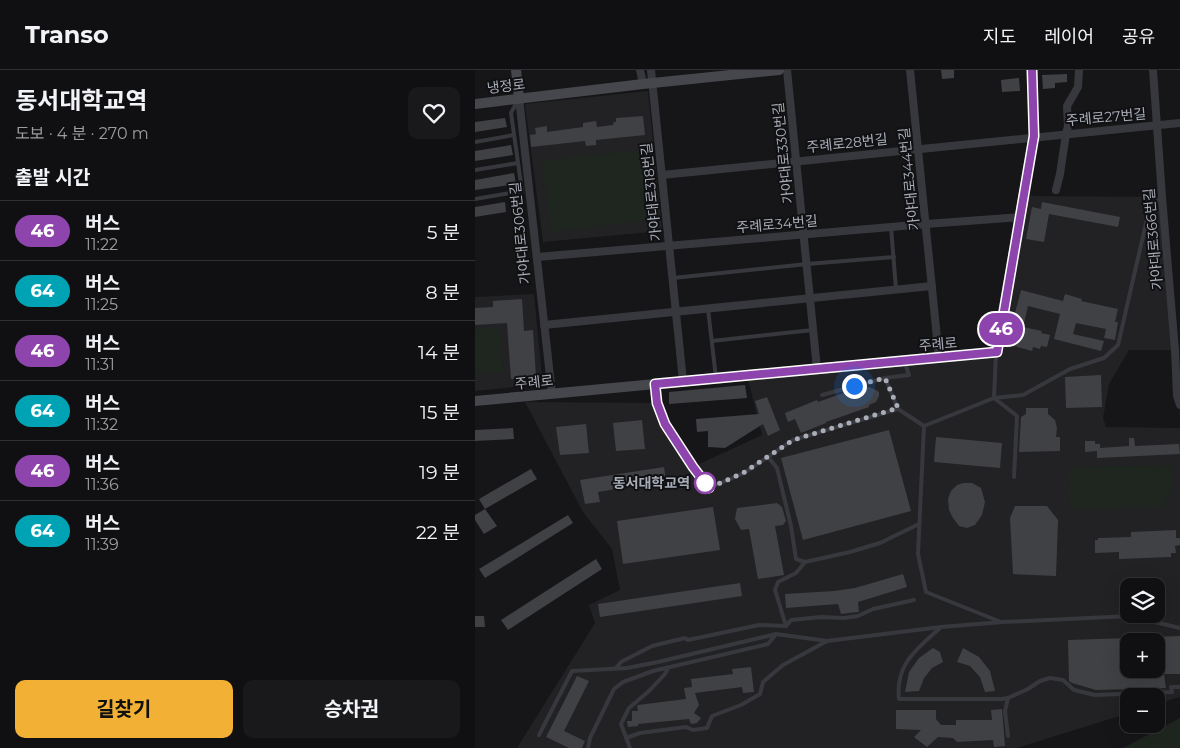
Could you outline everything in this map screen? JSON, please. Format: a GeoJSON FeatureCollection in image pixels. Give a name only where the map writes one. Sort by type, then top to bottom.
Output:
{"type":"FeatureCollection","features":[{"type":"Feature","properties":{"kind":"street","name":"가야대로306번길"},"geometry":{"type":"LineString","coordinates":[[516,70],[552,394]]}},
{"type":"Feature","properties":{"kind":"street"},"geometry":{"type":"LineString","coordinates":[[640,70],[648,84]]}},
{"type":"Feature","properties":{"kind":"street","name":"가야대로318번길"},"geometry":{"type":"LineString","coordinates":[[651,70],[648,84],[662,175],[683,381]]}},
{"type":"Feature","properties":{"kind":"street","name":"냉정로"},"geometry":{"type":"LineString","coordinates":[[475,104],[779,70]]}},
{"type":"Feature","properties":{"kind":"street","name":"가야대로330번길"},"geometry":{"type":"LineString","coordinates":[[787,70],[817,369]]}},
{"type":"Feature","properties":{"kind":"street","name":"가야대로344번길"},"geometry":{"type":"LineString","coordinates":[[911,70],[939,358]]}},
{"type":"Feature","properties":{"kind":"street"},"geometry":{"type":"LineString","coordinates":[[997,352],[1034,136],[1032,70]]}},
{"type":"Feature","properties":{"kind":"street"},"geometry":{"type":"LineString","coordinates":[[1056,190],[1068,126],[1067,106],[1078,87],[1079,70]]}},
{"type":"Feature","properties":{"kind":"street","name":"가야대로366번길"},"geometry":{"type":"LineString","coordinates":[[1153,70],[1162,197],[1177,350],[1177,396],[1180,405]]}},
{"type":"Feature","properties":{"kind":"street","name":"주례로27번길"},"geometry":{"type":"LineString","coordinates":[[1034,136],[1180,122]]}},
{"type":"Feature","properties":{"kind":"street","name":"주례로28번길"},"geometry":{"type":"LineString","coordinates":[[662,175],[1034,136]]}},
{"type":"Feature","properties":{"kind":"street","name":"주례로34번길"},"geometry":{"type":"LineString","coordinates":[[537,257],[1020,217]]}},
{"type":"Feature","properties":{"kind":"street"},"geometry":{"type":"LineString","coordinates":[[544,325],[932,286]]}},
{"type":"Feature","properties":{"kind":"street","name":"주례로"},"geometry":{"type":"LineString","coordinates":[[475,401],[997,352]]}},
{"type":"Feature","properties":{"kind":"street"},"geometry":{"type":"LineString","coordinates":[[655,384],[657,403],[665,424],[709,488]]}},
{"type":"Feature","properties":{"kind":"lane"},"geometry":{"type":"LineString","coordinates":[[475,199],[522,191],[511,113],[519,98]]}},
{"type":"Feature","properties":{"kind":"lane"},"geometry":{"type":"LineString","coordinates":[[475,142],[514,135]]}},
{"type":"Feature","properties":{"kind":"lane"},"geometry":{"type":"LineString","coordinates":[[475,170],[518,163]]}},
{"type":"Feature","properties":{"kind":"lane"},"geometry":{"type":"LineString","coordinates":[[923,426],[994,398],[1023,395],[1071,368],[1104,358],[1118,345],[1150,206],[1162,197]]}},
{"type":"Feature","properties":{"kind":"lane","name":"가야대로344번길"},"geometry":{"type":"LineString","coordinates":[[891,227],[897,290]]}},
{"type":"Feature","properties":{"kind":"lane"},"geometry":{"type":"LineString","coordinates":[[673,278],[894,257]]}},
{"type":"Feature","properties":{"kind":"lane"},"geometry":{"type":"LineString","coordinates":[[708,308],[716,378]]}},
{"type":"Feature","properties":{"kind":"lane"},"geometry":{"type":"LineString","coordinates":[[712,341],[813,330]]}},
{"type":"Feature","properties":{"kind":"lane"},"geometry":{"type":"LineString","coordinates":[[994,398],[997,352]]}},
{"type":"Feature","properties":{"kind":"lane"},"geometry":{"type":"LineString","coordinates":[[822,395],[885,378],[909,375],[905,361]]}},
{"type":"Feature","properties":{"kind":"lane"},"geometry":{"type":"LineString","coordinates":[[885,378],[898,408],[923,426]]}},
{"type":"Feature","properties":{"kind":"lane"},"geometry":{"type":"LineString","coordinates":[[994,398],[1017,416],[1014,477]]}},
{"type":"Feature","properties":{"kind":"lane"},"geometry":{"type":"LineString","coordinates":[[709,488],[743,473],[793,440],[898,408]]}},
{"type":"Feature","properties":{"kind":"lane"},"geometry":{"type":"LineString","coordinates":[[923,426],[918,554],[926,592],[1003,622]]}},
{"type":"Feature","properties":{"kind":"lane"},"geometry":{"type":"LineString","coordinates":[[768,457],[777,468],[791,526],[796,559],[805,562],[849,552],[880,542],[919,524]]}},
{"type":"Feature","properties":{"kind":"lane"},"geometry":{"type":"LineString","coordinates":[[786,626],[775,590],[778,582],[795,573],[805,562]]}},
{"type":"Feature","properties":{"kind":"lane"},"geometry":{"type":"LineString","coordinates":[[786,626],[791,620],[858,616],[873,609],[914,600]]}},
{"type":"Feature","properties":{"kind":"lane"},"geometry":{"type":"LineString","coordinates":[[539,735],[572,671],[627,668],[776,634],[827,641],[941,627],[1130,616],[1180,628]]}},
{"type":"Feature","properties":{"kind":"lane"},"geometry":{"type":"LineString","coordinates":[[616,668],[621,662],[652,646],[679,639],[685,638],[688,640],[759,625],[786,626]]}},
{"type":"Feature","properties":{"kind":"lane"},"geometry":{"type":"LineString","coordinates":[[941,627],[911,656],[901,671],[897,687],[899,698],[1002,699],[1028,689],[1039,681],[1050,678],[1063,680],[1073,690],[1095,695],[1171,692],[1171,687],[1180,687]]}},
{"type":"Feature","properties":{"kind":"lane"},"geometry":{"type":"LineString","coordinates":[[588,748],[590,738],[614,689],[623,682],[653,671],[768,644],[776,634]]}},
{"type":"Feature","properties":{"kind":"lane"},"geometry":{"type":"LineString","coordinates":[[626,738],[640,733],[686,727],[693,730],[707,728],[712,716],[741,705],[760,694],[763,682],[783,665],[827,641]]}},
{"type":"Feature","properties":{"kind":"lane"},"geometry":{"type":"LineString","coordinates":[[651,663],[653,671]]}},
{"type":"Feature","properties":{"kind":"lane"},"geometry":{"type":"LineString","coordinates":[[630,748],[621,724],[629,708],[649,691],[665,674],[668,668]]}},
{"type":"Feature","properties":{"kind":"lane"},"geometry":{"type":"LineString","coordinates":[[1008,698],[1005,711],[1008,736]]}},
{"type":"Feature","properties":{"kind":"shaded area"},"geometry":{"type":"Polygon","coordinates":[[[648,91],[662,231],[543,242],[525,104],[648,91]]]}},
{"type":"Feature","properties":{"kind":"shaded area"},"geometry":{"type":"Polygon","coordinates":[[[643,150],[651,220],[551,232],[542,160],[643,150]]]}},
{"type":"Feature","properties":{"kind":"shaded area"},"geometry":{"type":"Polygon","coordinates":[[[1024,196],[1162,197],[1175,350],[1129,350],[1109,384],[1103,418],[1106,427],[1180,428],[1180,697],[1165,701],[1165,688],[1120,688],[1120,716],[1017,748],[517,748],[595,623],[589,605],[620,590],[612,549],[583,512],[525,402],[657,403],[693,467],[762,435],[747,375],[996,352],[1024,196]]]}},
{"type":"Feature","properties":{"kind":"shaded area"},"geometry":{"type":"Polygon","coordinates":[[[534,294],[542,377],[533,385],[475,391],[475,297],[534,294]]]}},
{"type":"Feature","properties":{"kind":"shaded area"},"geometry":{"type":"Polygon","coordinates":[[[500,328],[503,372],[475,373],[475,329],[500,328]]]}},
{"type":"Feature","properties":{"kind":"shaded area"},"geometry":{"type":"Polygon","coordinates":[[[1171,465],[1172,490],[1161,507],[1070,509],[1069,467],[1171,465]]]}},
{"type":"Feature","properties":{"kind":"shaded area"},"geometry":{"type":"Polygon","coordinates":[[[1180,718],[1180,748],[1123,748],[1152,733],[1165,733],[1165,726],[1180,718]]]}},
{"type":"Feature","properties":{"kind":"building"},"geometry":{"type":"Polygon","coordinates":[[[941,70],[954,70],[954,78],[942,79],[941,70]]]}},
{"type":"Feature","properties":{"kind":"building"},"geometry":{"type":"Polygon","coordinates":[[[1067,74],[1067,82],[1055,83],[1055,88],[1043,89],[1042,75],[1067,74]]]}},
{"type":"Feature","properties":{"kind":"building"},"geometry":{"type":"Polygon","coordinates":[[[1019,78],[1020,91],[1002,92],[1001,80],[1019,78]]]}},
{"type":"Feature","properties":{"kind":"building"},"geometry":{"type":"Polygon","coordinates":[[[643,116],[645,135],[596,140],[596,145],[586,146],[585,141],[531,147],[530,135],[536,134],[535,128],[547,126],[547,132],[583,127],[583,123],[596,121],[597,127],[613,125],[616,122],[616,118],[643,116]]]}},
{"type":"Feature","properties":{"kind":"building"},"geometry":{"type":"Polygon","coordinates":[[[505,118],[507,127],[475,132],[475,122],[505,118]]]}},
{"type":"Feature","properties":{"kind":"building"},"geometry":{"type":"Polygon","coordinates":[[[511,145],[513,155],[475,161],[475,151],[511,145]]]}},
{"type":"Feature","properties":{"kind":"building"},"geometry":{"type":"Polygon","coordinates":[[[514,173],[516,184],[475,190],[475,180],[514,173]]]}},
{"type":"Feature","properties":{"kind":"building"},"geometry":{"type":"Polygon","coordinates":[[[505,202],[506,212],[475,217],[475,207],[505,202]]]}},
{"type":"Feature","properties":{"kind":"building"},"geometry":{"type":"Polygon","coordinates":[[[1042,202],[1120,217],[1118,227],[1049,214],[1044,242],[1026,239],[1032,207],[1041,209],[1042,202]]]}},
{"type":"Feature","properties":{"kind":"building"},"geometry":{"type":"Polygon","coordinates":[[[918,206],[918,210],[913,216],[907,216],[906,207],[918,206]]]}},
{"type":"Feature","properties":{"kind":"building"},"geometry":{"type":"Polygon","coordinates":[[[1021,290],[1063,301],[1065,294],[1082,299],[1081,301],[1118,309],[1115,322],[1118,322],[1115,340],[1104,338],[1106,329],[1076,323],[1073,334],[1104,341],[1101,351],[1054,339],[1060,314],[1028,306],[1023,327],[1042,331],[1041,333],[1050,335],[1047,347],[1041,346],[1040,349],[1033,347],[1032,351],[1007,344],[1021,290]]]}},
{"type":"Feature","properties":{"kind":"building"},"geometry":{"type":"Polygon","coordinates":[[[522,299],[524,331],[533,330],[536,377],[511,379],[507,323],[475,325],[475,308],[493,307],[493,301],[522,299]]]}},
{"type":"Feature","properties":{"kind":"building"},"geometry":{"type":"Polygon","coordinates":[[[1101,375],[1102,407],[1066,408],[1065,377],[1101,375]]]}},
{"type":"Feature","properties":{"kind":"building"},"geometry":{"type":"Polygon","coordinates":[[[745,385],[747,398],[669,404],[669,392],[745,385]]]}},
{"type":"Feature","properties":{"kind":"building"},"geometry":{"type":"Polygon","coordinates":[[[869,387],[879,392],[879,396],[876,402],[869,405],[869,407],[801,433],[795,419],[788,422],[785,413],[817,400],[818,402],[843,393],[869,387]]]}},
{"type":"Feature","properties":{"kind":"building"},"geometry":{"type":"Polygon","coordinates":[[[767,397],[780,430],[768,436],[763,424],[725,448],[708,447],[708,431],[697,432],[696,419],[759,414],[755,401],[767,397]]]}},
{"type":"Feature","properties":{"kind":"building"},"geometry":{"type":"Polygon","coordinates":[[[1026,408],[1048,408],[1048,414],[1055,420],[1057,428],[1056,437],[1060,437],[1060,451],[1019,452],[1021,417],[1026,414],[1026,408]]]}},
{"type":"Feature","properties":{"kind":"building"},"geometry":{"type":"Polygon","coordinates":[[[642,420],[645,449],[616,451],[613,423],[642,420]]]}},
{"type":"Feature","properties":{"kind":"building"},"geometry":{"type":"Polygon","coordinates":[[[586,424],[589,453],[560,455],[556,427],[586,424]]]}},
{"type":"Feature","properties":{"kind":"building"},"geometry":{"type":"Polygon","coordinates":[[[513,428],[514,439],[475,441],[475,430],[513,428]]]}},
{"type":"Feature","properties":{"kind":"building"},"geometry":{"type":"Polygon","coordinates":[[[889,430],[911,511],[803,540],[781,458],[889,430]]]}},
{"type":"Feature","properties":{"kind":"building"},"geometry":{"type":"Polygon","coordinates":[[[936,437],[1002,443],[1000,468],[934,462],[936,437]]]}},
{"type":"Feature","properties":{"kind":"building"},"geometry":{"type":"Polygon","coordinates":[[[1129,438],[1134,438],[1135,446],[1179,444],[1180,454],[1097,458],[1097,451],[1085,452],[1085,441],[1095,441],[1095,444],[1100,444],[1100,448],[1129,446],[1129,438]]]}},
{"type":"Feature","properties":{"kind":"building"},"geometry":{"type":"Polygon","coordinates":[[[664,467],[666,480],[598,492],[600,502],[585,504],[580,480],[664,467]]]}},
{"type":"Feature","properties":{"kind":"building"},"geometry":{"type":"Polygon","coordinates":[[[531,469],[537,479],[485,509],[479,499],[531,469]]]}},
{"type":"Feature","properties":{"kind":"building"},"geometry":{"type":"Polygon","coordinates":[[[972,483],[981,488],[985,502],[982,515],[975,525],[967,528],[959,526],[953,518],[949,510],[948,499],[951,491],[957,485],[972,483]]]}},
{"type":"Feature","properties":{"kind":"building"},"geometry":{"type":"Polygon","coordinates":[[[777,503],[782,507],[786,521],[783,525],[775,526],[784,575],[758,579],[749,529],[741,530],[735,519],[737,508],[777,503]]]}},
{"type":"Feature","properties":{"kind":"building"},"geometry":{"type":"Polygon","coordinates":[[[1015,506],[1047,506],[1058,520],[1056,576],[1013,574],[1010,518],[1015,506]]]}},
{"type":"Feature","properties":{"kind":"building"},"geometry":{"type":"Polygon","coordinates":[[[713,507],[720,550],[623,564],[617,521],[713,507]]]}},
{"type":"Feature","properties":{"kind":"building"},"geometry":{"type":"Polygon","coordinates":[[[485,509],[497,526],[484,534],[475,520],[475,515],[485,509]]]}},
{"type":"Feature","properties":{"kind":"building"},"geometry":{"type":"Polygon","coordinates":[[[568,515],[573,523],[485,578],[479,569],[568,515]]]}},
{"type":"Feature","properties":{"kind":"building"},"geometry":{"type":"Polygon","coordinates":[[[1176,530],[1176,538],[1180,538],[1180,545],[1175,546],[1176,553],[1171,553],[1171,557],[1119,559],[1119,552],[1095,553],[1095,540],[1098,540],[1098,538],[1131,537],[1131,532],[1176,530]]]}},
{"type":"Feature","properties":{"kind":"building"},"geometry":{"type":"Polygon","coordinates":[[[596,559],[602,569],[508,630],[501,620],[596,559]]]}},
{"type":"Feature","properties":{"kind":"building"},"geometry":{"type":"Polygon","coordinates":[[[903,574],[907,587],[858,602],[859,612],[841,614],[838,604],[786,608],[785,594],[855,588],[903,574]]]}},
{"type":"Feature","properties":{"kind":"building"},"geometry":{"type":"Polygon","coordinates":[[[740,583],[742,596],[600,617],[598,604],[740,583]]]}},
{"type":"Feature","properties":{"kind":"building"},"geometry":{"type":"Polygon","coordinates":[[[475,616],[484,616],[485,627],[475,627],[475,616]]]}},
{"type":"Feature","properties":{"kind":"building"},"geometry":{"type":"Polygon","coordinates":[[[1180,636],[1180,674],[1165,674],[1165,637],[1180,636]]]}},
{"type":"Feature","properties":{"kind":"building"},"geometry":{"type":"Polygon","coordinates":[[[1120,638],[1120,678],[1165,678],[1166,688],[1096,690],[1072,683],[1069,681],[1068,640],[1120,638]]]}},
{"type":"Feature","properties":{"kind":"building"},"geometry":{"type":"Polygon","coordinates":[[[933,648],[940,652],[943,662],[932,668],[924,678],[919,691],[905,692],[909,672],[919,658],[933,648]]]}},
{"type":"Feature","properties":{"kind":"building"},"geometry":{"type":"Polygon","coordinates":[[[963,648],[979,657],[990,671],[995,691],[985,692],[980,677],[970,666],[957,662],[963,648]]]}},
{"type":"Feature","properties":{"kind":"building"},"geometry":{"type":"Polygon","coordinates":[[[751,667],[754,692],[743,693],[742,687],[695,693],[699,705],[694,713],[701,718],[697,723],[691,724],[689,719],[638,724],[638,726],[628,727],[627,721],[632,721],[632,711],[638,711],[638,705],[686,699],[684,688],[692,687],[691,679],[733,674],[732,669],[751,667]]]}},
{"type":"Feature","properties":{"kind":"building"},"geometry":{"type":"Polygon","coordinates":[[[577,676],[589,681],[564,731],[585,741],[582,748],[569,748],[546,737],[577,676]]]}},
{"type":"Feature","properties":{"kind":"building"},"geometry":{"type":"Polygon","coordinates":[[[1002,709],[1005,746],[994,747],[993,740],[957,742],[953,738],[938,737],[927,747],[914,737],[921,730],[896,729],[896,710],[936,710],[936,719],[941,725],[956,725],[956,720],[992,720],[991,710],[1002,709]]]}},
{"type":"Feature","properties":{"kind":"bus line","name":"46"},"geometry":{"type":"LineString","coordinates":[[709,488],[665,424],[657,403],[655,384],[997,352],[1034,136],[1032,70]]}},
{"type":"Feature","properties":{"kind":"place","name":"동서대학교역"},"geometry":{"type":"Point","coordinates":[705,483]}},
{"type":"Feature","properties":{"kind":"route"},"geometry":{"type":"LineString","coordinates":[[705,483],[709,488],[743,473],[793,440],[898,408],[885,378],[854,386]]}}]}
